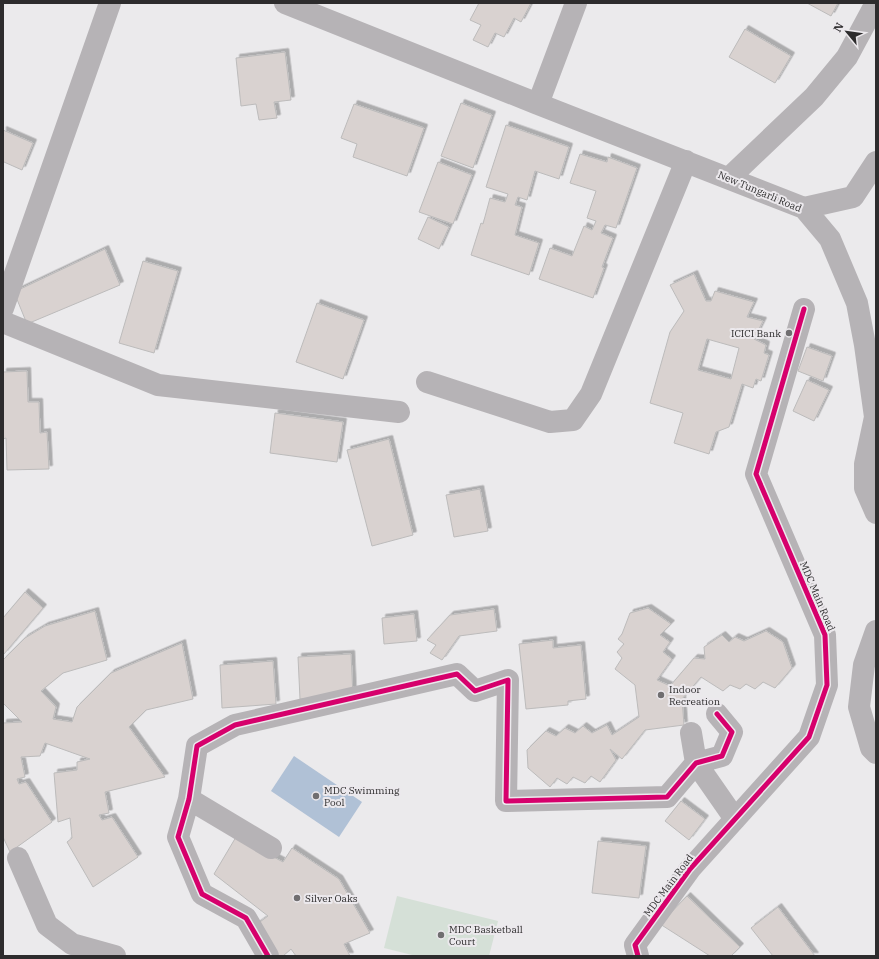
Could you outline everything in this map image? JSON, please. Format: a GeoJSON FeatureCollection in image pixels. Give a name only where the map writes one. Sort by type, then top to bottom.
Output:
{"type":"FeatureCollection","features":[{"type":"Feature","properties":{"kind":"street"},"geometry":{"type":"LineString","coordinates":[[3,308],[110,3]]}},
{"type":"Feature","properties":{"kind":"street","name":"New Tungarli Road"},"geometry":{"type":"LineString","coordinates":[[285,3],[804,208],[830,239],[857,303],[865,345],[874,417],[865,464],[865,488],[876,513]]}},
{"type":"Feature","properties":{"kind":"street"},"geometry":{"type":"LineString","coordinates":[[538,104],[576,3]]}},
{"type":"Feature","properties":{"kind":"street"},"geometry":{"type":"LineString","coordinates":[[729,178],[814,97],[847,56],[876,3]]}},
{"type":"Feature","properties":{"kind":"street"},"geometry":{"type":"LineString","coordinates":[[427,382],[550,422],[573,420],[591,394],[686,161]]}},
{"type":"Feature","properties":{"kind":"street"},"geometry":{"type":"LineString","coordinates":[[804,208],[853,197],[876,162]]}},
{"type":"Feature","properties":{"kind":"street","name":"MDC Main Road"},"geometry":{"type":"LineString","coordinates":[[638,956],[634,945],[690,869],[809,738],[827,685],[825,635],[756,474],[804,310]]}},
{"type":"Feature","properties":{"kind":"street"},"geometry":{"type":"LineString","coordinates":[[3,322],[158,385],[399,412]]}},
{"type":"Feature","properties":{"kind":"street"},"geometry":{"type":"LineString","coordinates":[[876,631],[864,665],[859,707],[871,748],[876,753]]}},
{"type":"Feature","properties":{"kind":"street"},"geometry":{"type":"LineString","coordinates":[[268,956],[246,918],[202,894],[178,837],[190,799],[198,746],[235,725],[457,674],[475,691],[508,680],[506,801],[667,797],[696,763],[722,756],[732,732],[717,714]]}},
{"type":"Feature","properties":{"kind":"street"},"geometry":{"type":"LineString","coordinates":[[691,733],[696,763],[735,819]]}},
{"type":"Feature","properties":{"kind":"street"},"geometry":{"type":"LineString","coordinates":[[190,799],[271,848]]}},
{"type":"Feature","properties":{"kind":"street"},"geometry":{"type":"LineString","coordinates":[[18,858],[47,925],[72,944],[115,956]]}},
{"type":"Feature","properties":{"kind":"shaded area","name":"MDC Basketball Court"},"geometry":{"type":"Polygon","coordinates":[[[397,896],[498,921],[489,956],[416,956],[384,948],[397,896]]]}},
{"type":"Feature","properties":{"kind":"water","name":"MDC Swimming Pool"},"geometry":{"type":"Polygon","coordinates":[[[294,756],[362,802],[339,837],[271,791],[294,756]]]}},
{"type":"Feature","properties":{"kind":"building"},"geometry":{"type":"Polygon","coordinates":[[[479,3],[531,3],[521,22],[514,18],[504,37],[495,33],[488,47],[473,40],[481,25],[470,20],[479,3]]]}},
{"type":"Feature","properties":{"kind":"building"},"geometry":{"type":"Polygon","coordinates":[[[807,3],[838,3],[831,16],[807,3]]]}},
{"type":"Feature","properties":{"kind":"building"},"geometry":{"type":"Polygon","coordinates":[[[745,29],[791,56],[775,83],[729,57],[745,29]]]}},
{"type":"Feature","properties":{"kind":"building"},"geometry":{"type":"Polygon","coordinates":[[[285,52],[291,100],[274,102],[277,118],[259,120],[256,104],[241,106],[236,58],[285,52]]]}},
{"type":"Feature","properties":{"kind":"building"},"geometry":{"type":"Polygon","coordinates":[[[461,103],[492,115],[473,168],[441,156],[461,103]]]}},
{"type":"Feature","properties":{"kind":"building"},"geometry":{"type":"Polygon","coordinates":[[[354,104],[424,128],[407,176],[353,157],[357,144],[341,138],[354,104]]]}},
{"type":"Feature","properties":{"kind":"building"},"geometry":{"type":"Polygon","coordinates":[[[506,125],[569,147],[559,179],[535,171],[527,200],[518,197],[515,205],[522,207],[515,235],[539,243],[529,275],[471,255],[481,223],[483,224],[490,198],[505,202],[508,194],[486,187],[506,125]]]}},
{"type":"Feature","properties":{"kind":"building"},"geometry":{"type":"Polygon","coordinates":[[[3,130],[33,143],[22,170],[4,162],[3,163],[3,130]]]}},
{"type":"Feature","properties":{"kind":"building"},"geometry":{"type":"Polygon","coordinates":[[[580,154],[607,162],[608,157],[637,168],[616,228],[605,225],[601,233],[613,238],[602,267],[604,268],[593,298],[539,279],[550,248],[572,256],[584,226],[592,230],[596,221],[587,218],[596,191],[570,183],[580,154]]]}},
{"type":"Feature","properties":{"kind":"building"},"geometry":{"type":"Polygon","coordinates":[[[438,162],[472,175],[453,224],[419,212],[438,162]]]}},
{"type":"Feature","properties":{"kind":"building"},"geometry":{"type":"Polygon","coordinates":[[[428,217],[449,227],[439,249],[418,239],[428,217]]]}},
{"type":"Feature","properties":{"kind":"building"},"geometry":{"type":"Polygon","coordinates":[[[105,249],[120,285],[27,324],[14,292],[105,249]]]}},
{"type":"Feature","properties":{"kind":"building"},"geometry":{"type":"Polygon","coordinates":[[[143,261],[178,271],[154,353],[119,343],[143,261]]]}},
{"type":"Feature","properties":{"kind":"building"},"geometry":{"type":"Polygon","coordinates":[[[694,274],[706,301],[711,301],[715,291],[754,302],[747,317],[763,321],[754,339],[766,345],[764,353],[769,355],[761,381],[756,379],[753,388],[742,384],[729,427],[716,432],[709,454],[674,443],[683,413],[650,403],[670,332],[684,311],[670,285],[694,274]],[[707,339],[698,370],[731,379],[739,348],[707,339]]]}},
{"type":"Feature","properties":{"kind":"building"},"geometry":{"type":"Polygon","coordinates":[[[317,303],[364,320],[343,379],[296,362],[317,303]]]}},
{"type":"Feature","properties":{"kind":"building"},"geometry":{"type":"Polygon","coordinates":[[[807,347],[832,356],[823,381],[798,371],[807,347]]]}},
{"type":"Feature","properties":{"kind":"building"},"geometry":{"type":"Polygon","coordinates":[[[27,371],[28,402],[39,402],[40,433],[47,432],[49,469],[7,470],[6,438],[3,439],[3,372],[27,371]]]}},
{"type":"Feature","properties":{"kind":"building"},"geometry":{"type":"Polygon","coordinates":[[[807,380],[829,390],[814,421],[793,411],[807,380]]]}},
{"type":"Feature","properties":{"kind":"building"},"geometry":{"type":"Polygon","coordinates":[[[275,413],[343,422],[337,462],[270,453],[275,413]]]}},
{"type":"Feature","properties":{"kind":"building"},"geometry":{"type":"Polygon","coordinates":[[[389,439],[413,535],[372,546],[347,450],[389,439]]]}},
{"type":"Feature","properties":{"kind":"building"},"geometry":{"type":"Polygon","coordinates":[[[480,489],[488,531],[454,537],[446,495],[480,489]]]}},
{"type":"Feature","properties":{"kind":"building"},"geometry":{"type":"Polygon","coordinates":[[[25,592],[43,608],[4,654],[3,618],[25,592]]]}},
{"type":"Feature","properties":{"kind":"building","name":"Indoor Recreation"},"geometry":{"type":"Polygon","coordinates":[[[648,608],[671,624],[660,635],[670,642],[663,652],[672,659],[657,680],[670,686],[694,658],[705,659],[704,647],[722,635],[729,642],[735,637],[744,641],[766,631],[783,642],[792,668],[775,688],[763,682],[755,689],[746,684],[740,689],[730,685],[723,691],[701,677],[682,699],[684,725],[645,730],[622,759],[610,749],[616,760],[600,782],[591,776],[585,783],[573,777],[567,784],[557,778],[550,787],[528,768],[527,750],[546,731],[556,736],[565,728],[575,733],[583,726],[592,733],[607,725],[612,735],[639,717],[635,685],[615,669],[622,658],[617,652],[624,644],[618,639],[622,634],[630,613],[648,608]]]}},
{"type":"Feature","properties":{"kind":"building"},"geometry":{"type":"Polygon","coordinates":[[[494,609],[497,631],[459,636],[442,660],[430,653],[436,645],[427,640],[450,615],[494,609]]]}},
{"type":"Feature","properties":{"kind":"building"},"geometry":{"type":"Polygon","coordinates":[[[95,611],[107,660],[63,673],[41,691],[56,707],[53,719],[72,722],[77,707],[111,673],[182,643],[193,699],[146,710],[129,727],[165,777],[105,792],[109,813],[99,815],[102,820],[112,817],[138,857],[93,887],[67,842],[72,838],[70,818],[58,822],[54,773],[77,770],[77,762],[90,759],[45,743],[40,756],[21,757],[25,777],[17,779],[19,784],[26,782],[52,822],[10,852],[3,837],[3,723],[22,722],[3,703],[3,660],[25,638],[45,626],[95,611]]]}},
{"type":"Feature","properties":{"kind":"building"},"geometry":{"type":"Polygon","coordinates":[[[414,614],[417,641],[384,644],[382,618],[414,614]]]}},
{"type":"Feature","properties":{"kind":"building"},"geometry":{"type":"Polygon","coordinates":[[[553,640],[553,648],[581,645],[586,699],[568,701],[568,705],[526,709],[519,644],[553,640]]]}},
{"type":"Feature","properties":{"kind":"building"},"geometry":{"type":"Polygon","coordinates":[[[351,654],[353,696],[300,699],[298,657],[351,654]]]}},
{"type":"Feature","properties":{"kind":"building"},"geometry":{"type":"Polygon","coordinates":[[[273,661],[276,704],[222,708],[220,665],[273,661]]]}},
{"type":"Feature","properties":{"kind":"building"},"geometry":{"type":"Polygon","coordinates":[[[681,801],[705,819],[689,840],[665,821],[681,801]]]}},
{"type":"Feature","properties":{"kind":"building","name":"Silver Oaks"},"geometry":{"type":"Polygon","coordinates":[[[236,837],[283,862],[292,848],[339,879],[370,933],[344,944],[350,956],[296,956],[291,949],[283,956],[263,956],[249,930],[268,916],[214,874],[236,837]]]}},
{"type":"Feature","properties":{"kind":"building"},"geometry":{"type":"Polygon","coordinates":[[[598,841],[646,846],[639,898],[592,893],[598,841]]]}},
{"type":"Feature","properties":{"kind":"building"},"geometry":{"type":"Polygon","coordinates":[[[687,896],[740,947],[731,956],[710,956],[660,924],[687,896]]]}},
{"type":"Feature","properties":{"kind":"building"},"geometry":{"type":"Polygon","coordinates":[[[778,907],[815,956],[773,956],[751,928],[778,907]]]}},
{"type":"Feature","properties":{"kind":"cycle path"},"geometry":{"type":"LineString","coordinates":[[638,956],[635,945],[690,869],[809,737],[827,685],[825,635],[756,474],[804,309]]}},
{"type":"Feature","properties":{"kind":"cycle path"},"geometry":{"type":"LineString","coordinates":[[268,956],[246,918],[202,894],[178,837],[189,799],[197,746],[235,725],[457,674],[475,691],[508,680],[506,801],[667,797],[696,763],[722,756],[732,732],[717,714]]}},
{"type":"Feature","properties":{"kind":"place","name":"ICICI Bank"},"geometry":{"type":"Point","coordinates":[789,333]}},
{"type":"Feature","properties":{"kind":"place","name":"Indoor Recreation"},"geometry":{"type":"Point","coordinates":[661,695]}},
{"type":"Feature","properties":{"kind":"place","name":"MDC Swimming Pool"},"geometry":{"type":"Point","coordinates":[316,796]}},
{"type":"Feature","properties":{"kind":"place","name":"Silver Oaks"},"geometry":{"type":"Point","coordinates":[297,898]}},
{"type":"Feature","properties":{"kind":"place","name":"MDC Basketball Court"},"geometry":{"type":"Point","coordinates":[441,935]}}]}
